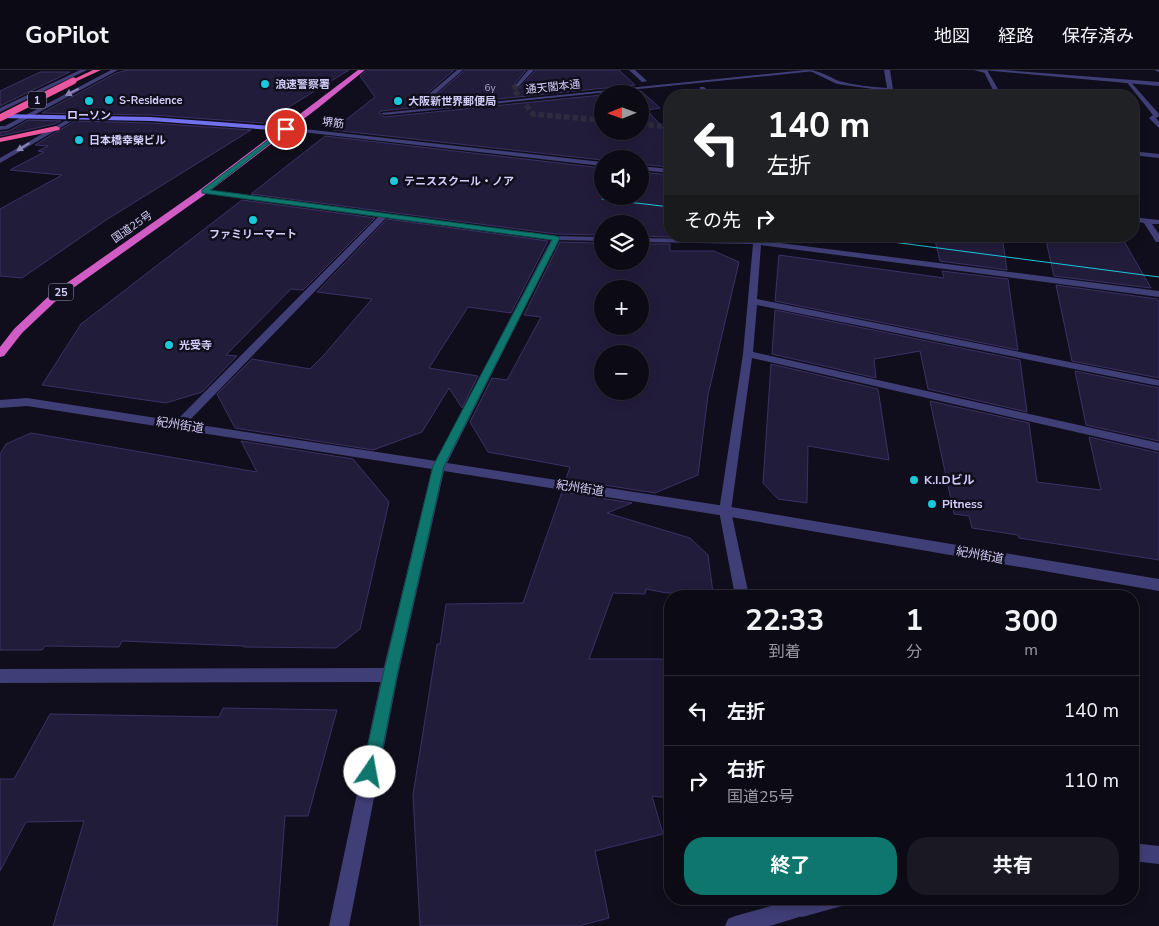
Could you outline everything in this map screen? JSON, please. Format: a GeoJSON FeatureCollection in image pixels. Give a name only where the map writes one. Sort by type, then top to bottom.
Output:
{"type":"FeatureCollection","features":[{"type":"Feature","properties":{"kind":"highway","name":"1"},"geometry":{"type":"LineString","coordinates":[[0,117],[96,70]]}},
{"type":"Feature","properties":{"kind":"highway","name":"25"},"geometry":{"type":"LineString","coordinates":[[286,129],[362,70]]}},
{"type":"Feature","properties":{"kind":"highway","name":"25"},"geometry":{"type":"LineString","coordinates":[[356,76],[368,70]]}},
{"type":"Feature","properties":{"kind":"highway"},"geometry":{"type":"LineString","coordinates":[[0,140],[56,128]]}},
{"type":"Feature","properties":{"kind":"highway","name":"国道25号"},"geometry":{"type":"LineString","coordinates":[[0,354],[18,331],[55,296],[204,192],[286,129]]}},
{"type":"Feature","properties":{"kind":"main road","name":"堺筋"},"geometry":{"type":"LineString","coordinates":[[0,117],[77,116],[286,129]]}},
{"type":"Feature","properties":{"kind":"street"},"geometry":{"type":"LineString","coordinates":[[0,110],[84,70]]}},
{"type":"Feature","properties":{"kind":"street"},"geometry":{"type":"LineString","coordinates":[[2,129],[115,70]]}},
{"type":"Feature","properties":{"kind":"street"},"geometry":{"type":"LineString","coordinates":[[426,105],[460,70]]}},
{"type":"Feature","properties":{"kind":"street"},"geometry":{"type":"LineString","coordinates":[[517,85],[531,70]]}},
{"type":"Feature","properties":{"kind":"street"},"geometry":{"type":"LineString","coordinates":[[632,70],[644,81]]}},
{"type":"Feature","properties":{"kind":"street"},"geometry":{"type":"LineString","coordinates":[[887,70],[890,90]]}},
{"type":"Feature","properties":{"kind":"street"},"geometry":{"type":"LineString","coordinates":[[976,70],[1159,84]]}},
{"type":"Feature","properties":{"kind":"street"},"geometry":{"type":"LineString","coordinates":[[985,70],[996,90]]}},
{"type":"Feature","properties":{"kind":"street"},"geometry":{"type":"LineString","coordinates":[[812,71],[831,80],[874,90]]}},
{"type":"Feature","properties":{"kind":"street","name":"通天閣本通"},"geometry":{"type":"LineString","coordinates":[[384,113],[426,105],[522,100],[812,71]]}},
{"type":"Feature","properties":{"kind":"street"},"geometry":{"type":"LineString","coordinates":[[1122,76],[1134,90]]}},
{"type":"Feature","properties":{"kind":"street"},"geometry":{"type":"LineString","coordinates":[[1139,95],[1157,115],[1152,118],[1159,126]]}},
{"type":"Feature","properties":{"kind":"street"},"geometry":{"type":"LineString","coordinates":[[0,161],[77,116]]}},
{"type":"Feature","properties":{"kind":"street","name":"堺筋"},"geometry":{"type":"LineString","coordinates":[[286,129],[594,163]]}},
{"type":"Feature","properties":{"kind":"street"},"geometry":{"type":"LineString","coordinates":[[1139,154],[1159,156]]}},
{"type":"Feature","properties":{"kind":"street"},"geometry":{"type":"LineString","coordinates":[[649,169],[664,170]]}},
{"type":"Feature","properties":{"kind":"street"},"geometry":{"type":"LineString","coordinates":[[204,192],[556,238],[594,239]]}},
{"type":"Feature","properties":{"kind":"street"},"geometry":{"type":"LineString","coordinates":[[178,425],[384,216]]}},
{"type":"Feature","properties":{"kind":"street"},"geometry":{"type":"LineString","coordinates":[[1139,220],[1159,222]]}},
{"type":"Feature","properties":{"kind":"street"},"geometry":{"type":"LineString","coordinates":[[1146,220],[1159,240]]}},
{"type":"Feature","properties":{"kind":"street"},"geometry":{"type":"LineString","coordinates":[[339,926],[390,675],[439,466],[556,238]]}},
{"type":"Feature","properties":{"kind":"street"},"geometry":{"type":"LineString","coordinates":[[649,240],[664,240]]}},
{"type":"Feature","properties":{"kind":"street"},"geometry":{"type":"LineString","coordinates":[[741,590],[725,511],[748,354],[757,242],[1159,294]]}},
{"type":"Feature","properties":{"kind":"street"},"geometry":{"type":"LineString","coordinates":[[752,301],[1159,383]]}},
{"type":"Feature","properties":{"kind":"street"},"geometry":{"type":"LineString","coordinates":[[748,354],[1159,447]]}},
{"type":"Feature","properties":{"kind":"street","name":"紀州街道"},"geometry":{"type":"LineString","coordinates":[[0,404],[27,402],[178,425],[725,511],[1159,585]]}},
{"type":"Feature","properties":{"kind":"street"},"geometry":{"type":"LineString","coordinates":[[0,676],[390,675]]}},
{"type":"Feature","properties":{"kind":"street"},"geometry":{"type":"LineString","coordinates":[[1139,853],[1159,855]]}},
{"type":"Feature","properties":{"kind":"street"},"geometry":{"type":"LineString","coordinates":[[735,926],[796,905]]}},
{"type":"Feature","properties":{"kind":"building"},"geometry":{"type":"Polygon","coordinates":[[[128,70],[349,70],[263,123],[151,115],[42,113],[116,73],[128,70]]]}},
{"type":"Feature","properties":{"kind":"building"},"geometry":{"type":"Polygon","coordinates":[[[367,70],[454,70],[421,99],[422,104],[427,103],[465,70],[526,70],[514,85],[515,88],[520,87],[536,70],[619,70],[635,85],[594,85],[594,89],[381,111],[379,113],[384,117],[594,96],[594,140],[649,140],[649,112],[664,129],[664,166],[649,165],[649,150],[594,150],[594,159],[333,130],[375,97],[360,76],[367,70]]]}},
{"type":"Feature","properties":{"kind":"building"},"geometry":{"type":"Polygon","coordinates":[[[40,72],[70,72],[0,106],[0,91],[40,72]]]}},
{"type":"Feature","properties":{"kind":"building"},"geometry":{"type":"Polygon","coordinates":[[[649,98],[660,108],[649,110],[649,98]]]}},
{"type":"Feature","properties":{"kind":"building"},"geometry":{"type":"Polygon","coordinates":[[[28,120],[61,121],[0,136],[0,132],[9,131],[28,120]]]}},
{"type":"Feature","properties":{"kind":"building"},"geometry":{"type":"Polygon","coordinates":[[[75,121],[151,123],[251,130],[106,220],[22,278],[0,276],[0,209],[62,175],[10,170],[44,152],[38,151],[48,146],[35,145],[75,121]]]}},
{"type":"Feature","properties":{"kind":"building"},"geometry":{"type":"Polygon","coordinates":[[[325,136],[594,167],[594,205],[649,205],[649,173],[664,174],[664,237],[649,236],[649,215],[594,215],[594,235],[556,234],[251,194],[325,136]]]}},
{"type":"Feature","properties":{"kind":"building"},"geometry":{"type":"Polygon","coordinates":[[[242,200],[375,218],[303,290],[291,289],[226,355],[237,356],[202,392],[166,403],[42,385],[81,324],[242,200]]]}},
{"type":"Feature","properties":{"kind":"building"},"geometry":{"type":"Polygon","coordinates":[[[387,219],[548,241],[511,313],[468,307],[429,368],[478,376],[462,408],[449,388],[422,432],[373,450],[235,428],[217,394],[252,359],[310,369],[372,299],[317,292],[387,219]]]}},
{"type":"Feature","properties":{"kind":"building"},"geometry":{"type":"Polygon","coordinates":[[[560,242],[594,243],[594,270],[649,270],[649,244],[670,244],[670,251],[714,251],[739,262],[708,395],[698,475],[655,493],[566,479],[570,467],[488,452],[470,422],[492,378],[507,380],[541,317],[524,315],[560,242]]]}},
{"type":"Feature","properties":{"kind":"building"},"geometry":{"type":"Polygon","coordinates":[[[935,242],[1003,242],[1007,270],[940,261],[935,242]]]}},
{"type":"Feature","properties":{"kind":"building"},"geometry":{"type":"Polygon","coordinates":[[[1046,242],[1124,242],[1151,288],[1054,276],[1046,242]]]}},
{"type":"Feature","properties":{"kind":"building"},"geometry":{"type":"Polygon","coordinates":[[[779,255],[944,278],[942,271],[1008,279],[1018,350],[775,301],[779,255]]]}},
{"type":"Feature","properties":{"kind":"building"},"geometry":{"type":"Polygon","coordinates":[[[1056,285],[1157,299],[1159,302],[1159,378],[1072,361],[1056,285]]]}},
{"type":"Feature","properties":{"kind":"building"},"geometry":{"type":"Polygon","coordinates":[[[775,310],[1020,360],[1027,412],[928,389],[920,351],[874,359],[876,378],[772,354],[775,310]]]}},
{"type":"Feature","properties":{"kind":"building"},"geometry":{"type":"Polygon","coordinates":[[[771,364],[878,389],[889,460],[808,446],[807,503],[778,499],[763,483],[771,364]]]}},
{"type":"Feature","properties":{"kind":"building"},"geometry":{"type":"Polygon","coordinates":[[[1075,371],[1159,388],[1159,441],[1086,425],[1075,371]]]}},
{"type":"Feature","properties":{"kind":"building"},"geometry":{"type":"Polygon","coordinates":[[[930,401],[1029,423],[1037,482],[1101,490],[1089,437],[1159,453],[1159,560],[1019,538],[1018,535],[972,528],[969,516],[954,514],[930,401]]]}},
{"type":"Feature","properties":{"kind":"building"},"geometry":{"type":"Polygon","coordinates":[[[31,433],[257,472],[241,441],[353,459],[389,502],[360,629],[336,648],[244,647],[122,641],[119,647],[45,646],[42,650],[0,650],[0,454],[6,444],[31,433]]]}},
{"type":"Feature","properties":{"kind":"building"},"geometry":{"type":"Polygon","coordinates":[[[562,492],[632,503],[607,513],[690,538],[708,555],[713,590],[664,590],[664,592],[646,589],[645,594],[613,593],[589,659],[664,659],[664,797],[652,796],[663,834],[595,851],[609,918],[579,926],[420,926],[413,795],[437,644],[440,644],[446,604],[523,603],[562,492]]]}},
{"type":"Feature","properties":{"kind":"building"},"geometry":{"type":"Polygon","coordinates":[[[223,708],[337,710],[308,816],[285,816],[277,926],[53,926],[84,821],[26,822],[0,871],[0,779],[14,779],[50,714],[219,717],[223,708]]]}},
{"type":"Feature","properties":{"kind":"tunnel"},"geometry":{"type":"LineString","coordinates":[[517,85],[513,89],[519,96]]}},
{"type":"Feature","properties":{"kind":"tunnel"},"geometry":{"type":"LineString","coordinates":[[526,105],[533,114],[594,119]]}},
{"type":"Feature","properties":{"kind":"tunnel"},"geometry":{"type":"LineString","coordinates":[[649,125],[664,126]]}},
{"type":"Feature","properties":{"kind":"tram line"},"geometry":{"type":"LineString","coordinates":[[649,205],[664,206]]}},
{"type":"Feature","properties":{"kind":"tram line"},"geometry":{"type":"LineString","coordinates":[[893,242],[1159,277]]}},
{"type":"Feature","properties":{"kind":"place","name":"浪速警察署"},"geometry":{"type":"Point","coordinates":[265,84]}},
{"type":"Feature","properties":{"kind":"place","name":"S-Residence"},"geometry":{"type":"Point","coordinates":[109,100]}},
{"type":"Feature","properties":{"kind":"place","name":"ローソン"},"geometry":{"type":"Point","coordinates":[89,101]}},
{"type":"Feature","properties":{"kind":"place","name":"大阪新世界郵便局"},"geometry":{"type":"Point","coordinates":[398,101]}},
{"type":"Feature","properties":{"kind":"place","name":"日本橋幸榮ビル"},"geometry":{"type":"Point","coordinates":[79,140]}},
{"type":"Feature","properties":{"kind":"place","name":"テニススクール・ノア"},"geometry":{"type":"Point","coordinates":[394,181]}},
{"type":"Feature","properties":{"kind":"place","name":"ファミリーマート"},"geometry":{"type":"Point","coordinates":[253,220]}},
{"type":"Feature","properties":{"kind":"place","name":"光受寺"},"geometry":{"type":"Point","coordinates":[169,345]}},
{"type":"Feature","properties":{"kind":"place","name":"K.I.Dビル"},"geometry":{"type":"Point","coordinates":[914,480]}},
{"type":"Feature","properties":{"kind":"place","name":"Pitness"},"geometry":{"type":"Point","coordinates":[932,504]}},
{"type":"Feature","properties":{"kind":"route"},"geometry":{"type":"LineString","coordinates":[[286,129],[204,192],[556,238],[439,466],[390,675],[370,772]]}}]}
